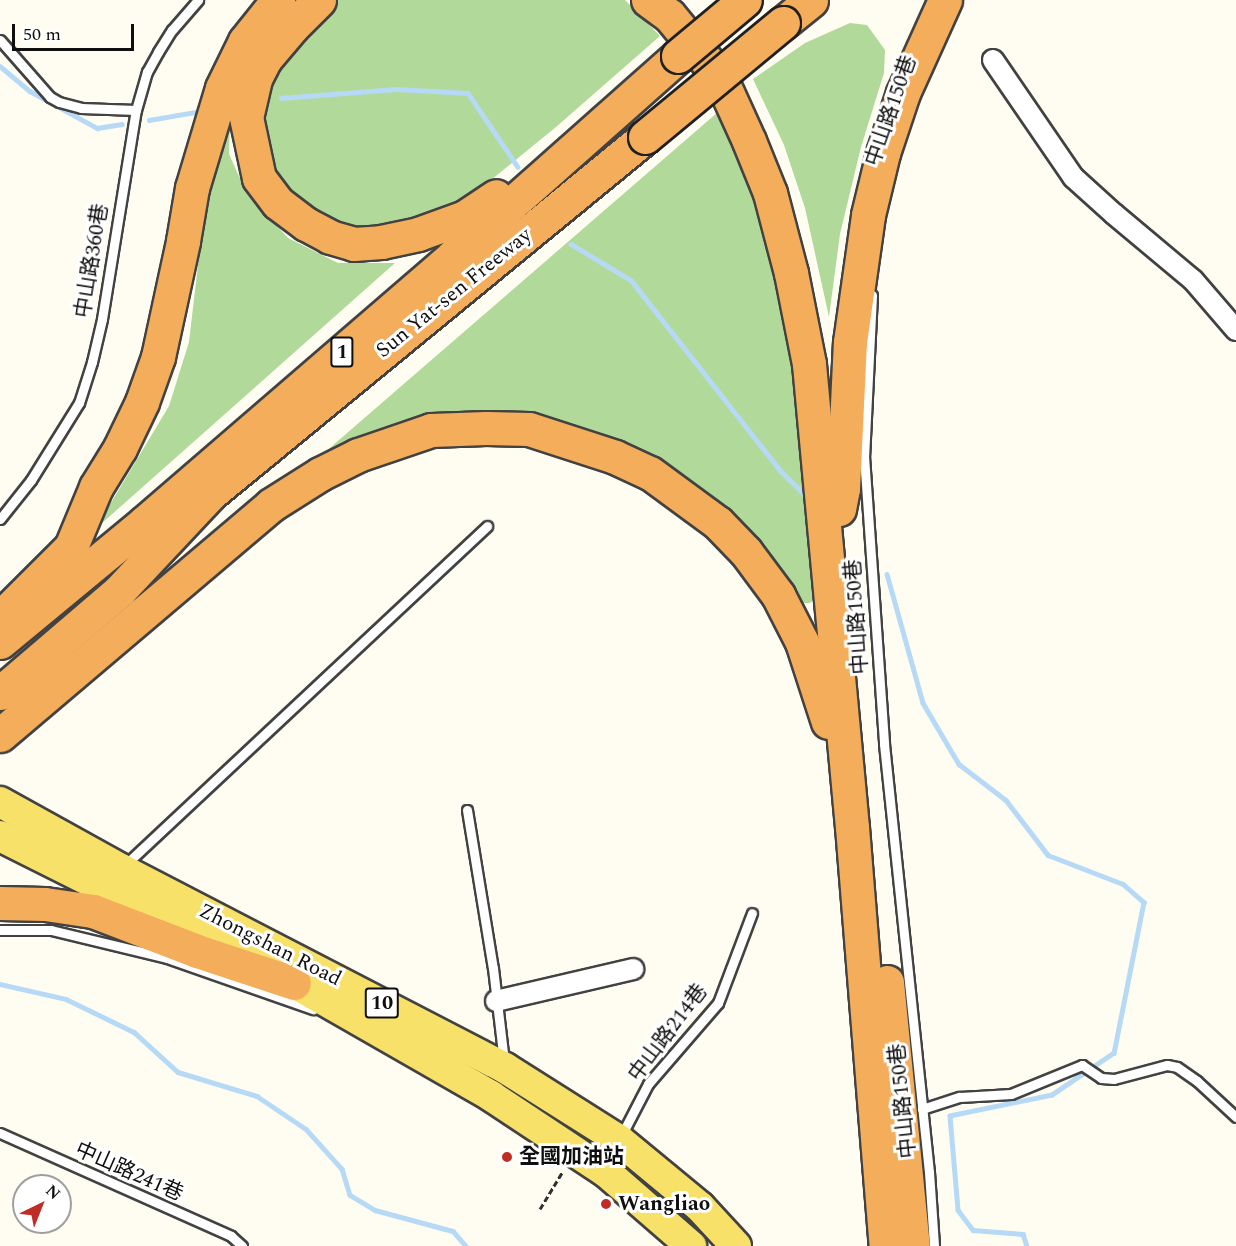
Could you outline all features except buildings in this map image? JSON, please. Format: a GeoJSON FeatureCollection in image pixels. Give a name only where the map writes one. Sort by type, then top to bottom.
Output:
{"type":"FeatureCollection","features":[{"type":"Feature","properties":{"kind":"highway"},"geometry":{"type":"LineString","coordinates":[[0,617],[71,547],[96,487],[120,448],[142,402],[158,357],[170,310],[192,188],[222,88],[246,41],[278,0]]}},
{"type":"Feature","properties":{"kind":"highway"},"geometry":{"type":"LineString","coordinates":[[319,0],[292,27],[266,60],[255,79],[246,117],[259,178],[278,203],[306,224],[330,237],[354,244],[381,242],[418,234],[465,217],[532,172],[678,56]]}},
{"type":"Feature","properties":{"kind":"highway"},"geometry":{"type":"LineString","coordinates":[[648,0],[669,15],[720,77],[770,193],[791,273],[809,364],[852,827],[886,1246]]}},
{"type":"Feature","properties":{"kind":"highway"},"geometry":{"type":"LineString","coordinates":[[682,0],[721,50],[768,128],[795,208],[818,298],[913,1246]]}},
{"type":"Feature","properties":{"kind":"highway","name":"Sun Yat-sen Freeway"},"geometry":{"type":"LineString","coordinates":[[0,642],[198,477],[454,255],[678,56],[745,0]]}},
{"type":"Feature","properties":{"kind":"highway","name":"Sun Yat-sen Freeway"},"geometry":{"type":"LineString","coordinates":[[0,693],[120,590],[212,493],[811,0]]}},
{"type":"Feature","properties":{"kind":"highway"},"geometry":{"type":"LineString","coordinates":[[839,508],[843,489],[850,342],[868,215],[883,153],[903,93],[945,14]]}},
{"type":"Feature","properties":{"kind":"highway"},"geometry":{"type":"LineString","coordinates":[[0,735],[271,505],[320,474],[366,452],[431,430],[529,429],[578,443],[650,473],[718,524],[746,552],[778,595],[802,642],[823,701],[852,827]]}},
{"type":"Feature","properties":{"kind":"highway"},"geometry":{"type":"LineString","coordinates":[[0,903],[45,904],[93,911],[196,951],[294,983]]}},
{"type":"Feature","properties":{"kind":"main road","name":"Zhongshan Road"},"geometry":{"type":"LineString","coordinates":[[0,802],[498,1082],[574,1151],[606,1173],[691,1246]]}},
{"type":"Feature","properties":{"kind":"main road","name":"Zhongshan Road"},"geometry":{"type":"LineString","coordinates":[[0,836],[294,983],[378,1032],[498,1082],[619,1140],[700,1207],[735,1246]]}},
{"type":"Feature","properties":{"kind":"street"},"geometry":{"type":"LineString","coordinates":[[993,60],[1073,177],[1193,280],[1236,330]]}},
{"type":"Feature","properties":{"kind":"street"},"geometry":{"type":"LineString","coordinates":[[496,1001],[633,969]]}},
{"type":"Feature","properties":{"kind":"lane","name":"中山路360巷"},"geometry":{"type":"LineString","coordinates":[[0,519],[31,480],[78,403],[92,362],[102,319],[136,110],[147,72],[172,30],[198,0]]}},
{"type":"Feature","properties":{"kind":"lane","name":"中山路150巷"},"geometry":{"type":"LineString","coordinates":[[917,88],[945,14]]}},
{"type":"Feature","properties":{"kind":"lane"},"geometry":{"type":"LineString","coordinates":[[0,40],[50,97],[59,102],[81,108],[136,110]]}},
{"type":"Feature","properties":{"kind":"lane","name":"中山路150巷"},"geometry":{"type":"LineString","coordinates":[[885,192],[889,160],[909,109]]}},
{"type":"Feature","properties":{"kind":"lane","name":"中山路150巷"},"geometry":{"type":"LineString","coordinates":[[873,281],[864,456],[884,744],[934,1246]]}},
{"type":"Feature","properties":{"kind":"lane"},"geometry":{"type":"LineString","coordinates":[[121,869],[487,526]]}},
{"type":"Feature","properties":{"kind":"lane"},"geometry":{"type":"LineString","coordinates":[[467,810],[494,968],[498,1082]]}},
{"type":"Feature","properties":{"kind":"lane","name":"中山路214巷"},"geometry":{"type":"LineString","coordinates":[[619,1140],[648,1084],[718,1004],[752,913]]}},
{"type":"Feature","properties":{"kind":"lane"},"geometry":{"type":"LineString","coordinates":[[0,930],[51,930],[167,958],[378,1032]]}},
{"type":"Feature","properties":{"kind":"lane"},"geometry":{"type":"LineString","coordinates":[[922,1109],[960,1097],[1011,1094],[1082,1065],[1101,1078],[1114,1079],[1167,1065],[1177,1067],[1197,1081],[1236,1117]]}},
{"type":"Feature","properties":{"kind":"lane","name":"中山路241巷"},"geometry":{"type":"LineString","coordinates":[[0,1133],[231,1236],[242,1246]]}},
{"type":"Feature","properties":{"kind":"path"},"geometry":{"type":"LineString","coordinates":[[540,1209],[574,1151]]}},
{"type":"Feature","properties":{"kind":"green space"},"geometry":{"type":"Polygon","coordinates":[[[333,0],[625,0],[660,36],[556,127],[464,202],[374,233],[342,226],[300,207],[269,167],[258,122],[264,78],[333,0]]]}},
{"type":"Feature","properties":{"kind":"green space"},"geometry":{"type":"Polygon","coordinates":[[[850,23],[867,25],[885,50],[884,73],[861,147],[840,234],[829,317],[805,208],[784,145],[753,79],[805,43],[850,23]]]}},
{"type":"Feature","properties":{"kind":"green space"},"geometry":{"type":"Polygon","coordinates":[[[231,85],[229,154],[246,192],[288,238],[338,263],[395,263],[101,524],[106,511],[169,406],[189,342],[207,188],[231,85]]]}},
{"type":"Feature","properties":{"kind":"green space"},"geometry":{"type":"Polygon","coordinates":[[[718,112],[751,180],[794,341],[817,596],[810,603],[799,603],[767,554],[520,419],[302,472],[718,112]]]}},
{"type":"Feature","properties":{"kind":"waterway"},"geometry":{"type":"LineString","coordinates":[[0,66],[30,91],[97,128],[122,124]]}},
{"type":"Feature","properties":{"kind":"waterway"},"geometry":{"type":"LineString","coordinates":[[281,98],[396,89],[468,93],[518,167]]}},
{"type":"Feature","properties":{"kind":"waterway"},"geometry":{"type":"LineString","coordinates":[[149,120],[201,111]]}},
{"type":"Feature","properties":{"kind":"waterway"},"geometry":{"type":"LineString","coordinates":[[571,244],[631,280],[779,469],[808,498]]}},
{"type":"Feature","properties":{"kind":"waterway"},"geometry":{"type":"LineString","coordinates":[[887,574],[923,703],[959,764],[1006,800],[1048,855],[1123,884],[1144,902],[1114,1053],[1052,1095],[950,1116],[958,1210],[973,1230],[1023,1234],[1027,1246]]}},
{"type":"Feature","properties":{"kind":"waterway"},"geometry":{"type":"LineString","coordinates":[[0,984],[66,999],[134,1032],[178,1072],[257,1096],[306,1129],[342,1169],[350,1195],[375,1210],[453,1231],[466,1246]]}},
{"type":"Feature","properties":{"kind":"place","name":"全國加油站"},"geometry":{"type":"Point","coordinates":[507,1157]}},
{"type":"Feature","properties":{"kind":"place","name":"Wangliao"},"geometry":{"type":"Point","coordinates":[606,1204]}}]}
